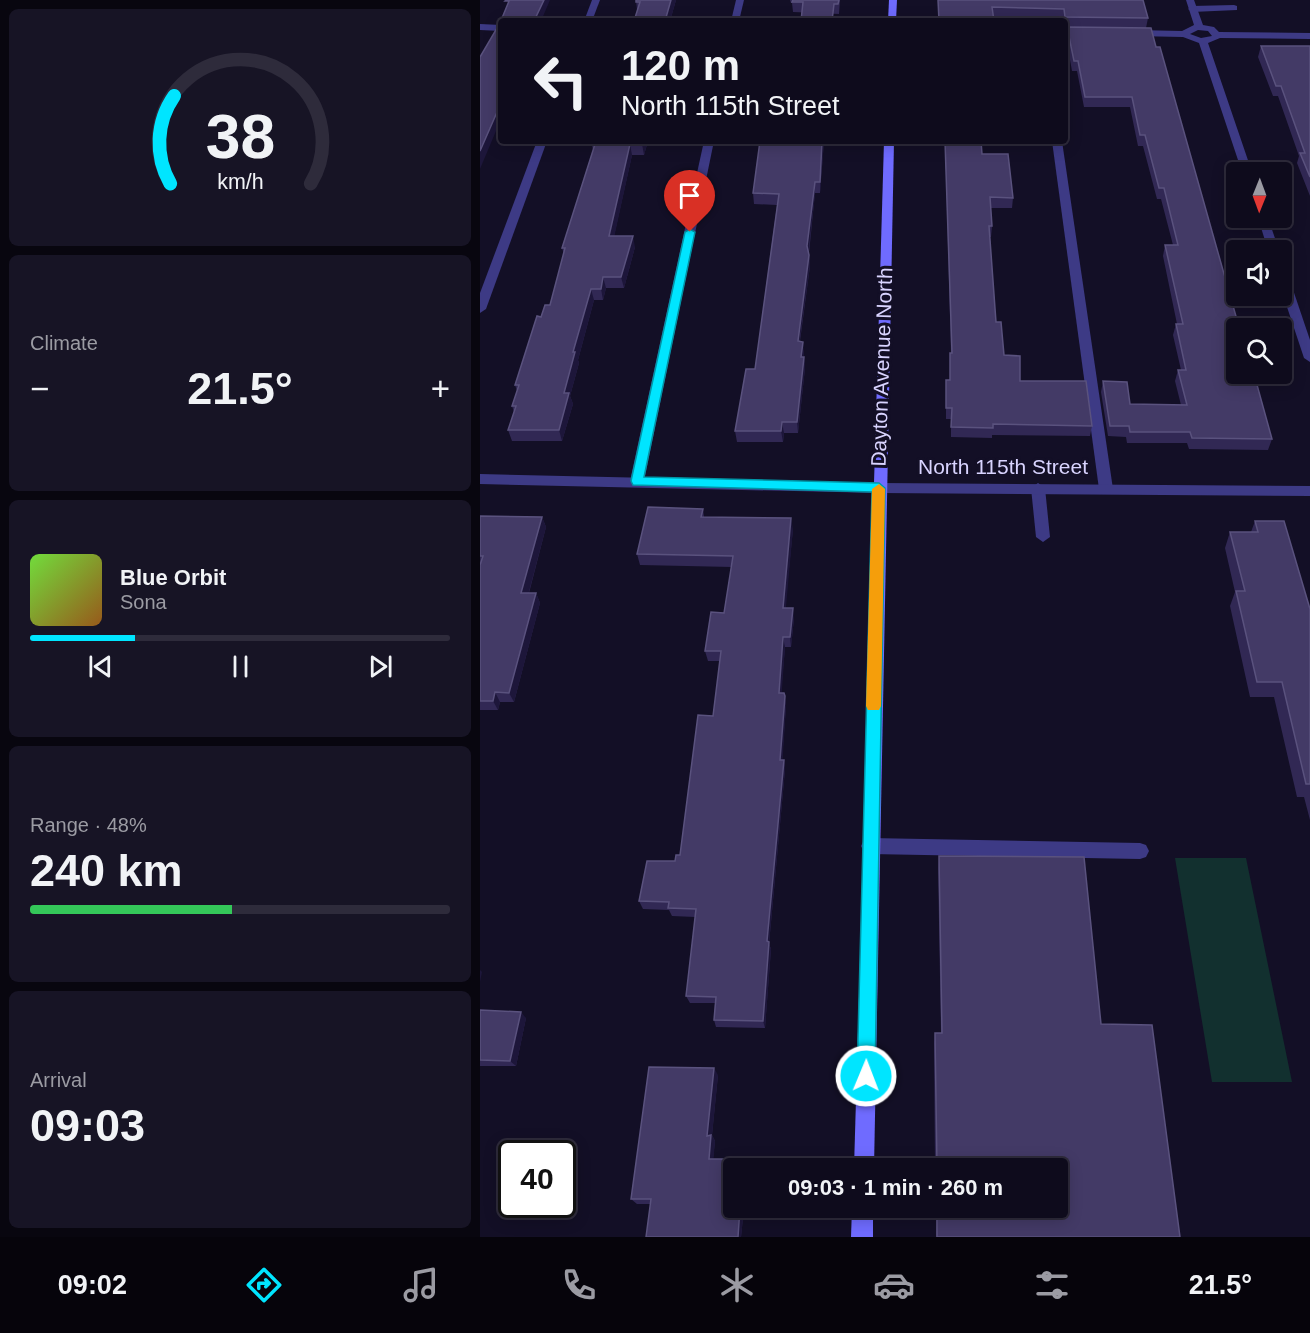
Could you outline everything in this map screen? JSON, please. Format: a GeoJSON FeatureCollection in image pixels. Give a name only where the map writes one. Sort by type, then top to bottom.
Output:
{"type":"FeatureCollection","features":[{"type":"Feature","properties":{"kind":"street"},"geometry":{"type":"LineString","coordinates":[[591,18],[596,0]]}},
{"type":"Feature","properties":{"kind":"street"},"geometry":{"type":"LineString","coordinates":[[736,18],[740,0]]}},
{"type":"Feature","properties":{"kind":"street"},"geometry":{"type":"LineString","coordinates":[[892,18],[893,0]]}},
{"type":"Feature","properties":{"kind":"street"},"geometry":{"type":"LineString","coordinates":[[1199,27],[1191,4],[1234,8]]}},
{"type":"Feature","properties":{"kind":"street"},"geometry":{"type":"LineString","coordinates":[[480,27],[498,28]]}},
{"type":"Feature","properties":{"kind":"street"},"geometry":{"type":"LineString","coordinates":[[1185,34],[1188,29],[1199,27],[1212,29],[1216,35]]}},
{"type":"Feature","properties":{"kind":"street"},"geometry":{"type":"LineString","coordinates":[[1120,33],[1185,34],[1193,40],[1203,42],[1212,40],[1216,35]]}},
{"type":"Feature","properties":{"kind":"street"},"geometry":{"type":"LineString","coordinates":[[1216,35],[1310,36]]}},
{"type":"Feature","properties":{"kind":"street"},"geometry":{"type":"LineString","coordinates":[[1203,42],[1244,162]]}},
{"type":"Feature","properties":{"kind":"street"},"geometry":{"type":"LineString","coordinates":[[480,309],[541,144]]}},
{"type":"Feature","properties":{"kind":"street"},"geometry":{"type":"LineString","coordinates":[[637,481],[708,144]]}},
{"type":"Feature","properties":{"kind":"street","name":"Dayton Avenue North"},"geometry":{"type":"LineString","coordinates":[[864,1158],[889,144]]}},
{"type":"Feature","properties":{"kind":"street"},"geometry":{"type":"LineString","coordinates":[[1057,144],[1106,489]]}},
{"type":"Feature","properties":{"kind":"street"},"geometry":{"type":"LineString","coordinates":[[1292,305],[1310,358]]}},
{"type":"Feature","properties":{"kind":"street","name":"North 115th Street"},"geometry":{"type":"LineString","coordinates":[[480,479],[879,488],[1310,492]]}},
{"type":"Feature","properties":{"kind":"street"},"geometry":{"type":"LineString","coordinates":[[1038,488],[1043,537]]}},
{"type":"Feature","properties":{"kind":"street"},"geometry":{"type":"LineString","coordinates":[[870,846],[1140,851]]}},
{"type":"Feature","properties":{"kind":"street"},"geometry":{"type":"LineString","coordinates":[[862,1237],[863,1218]]}},
{"type":"Feature","properties":{"kind":"green space"},"geometry":{"type":"Polygon","coordinates":[[[1175,858],[1246,858],[1292,1082],[1212,1082],[1175,858]]]}},
{"type":"Feature","properties":{"kind":"building"},"geometry":{"type":"Polygon","coordinates":[[[544,0],[535,18],[502,18],[509,1],[505,1],[544,0]]]}},
{"type":"Feature","properties":{"kind":"building"},"geometry":{"type":"Polygon","coordinates":[[[636,0],[671,0],[666,18],[635,18],[640,2],[636,0]]]}},
{"type":"Feature","properties":{"kind":"building"},"geometry":{"type":"Polygon","coordinates":[[[793,0],[839,0],[838,4],[834,4],[832,18],[801,18],[803,2],[792,2],[793,0]]]}},
{"type":"Feature","properties":{"kind":"building"},"geometry":{"type":"Polygon","coordinates":[[[938,0],[1143,0],[1148,18],[1065,17],[1064,9],[992,7],[994,18],[939,18],[938,0]]]}},
{"type":"Feature","properties":{"kind":"building"},"geometry":{"type":"Polygon","coordinates":[[[498,26],[498,110],[480,151],[480,57],[498,26]]]}},
{"type":"Feature","properties":{"kind":"building"},"geometry":{"type":"Polygon","coordinates":[[[1068,27],[1151,28],[1156,47],[1160,47],[1226,281],[1226,306],[1233,306],[1236,318],[1226,318],[1226,384],[1257,384],[1272,439],[1192,438],[1190,432],[1130,432],[1129,426],[1110,426],[1103,381],[1127,382],[1130,404],[1187,405],[1178,370],[1186,370],[1176,324],[1183,324],[1165,245],[1178,245],[1164,188],[1159,188],[1145,135],[1140,135],[1132,97],[1085,97],[1078,61],[1074,61],[1068,27]]]}},
{"type":"Feature","properties":{"kind":"building"},"geometry":{"type":"Polygon","coordinates":[[[1261,46],[1310,46],[1310,177],[1300,153],[1305,153],[1281,86],[1276,86],[1261,46]]]}},
{"type":"Feature","properties":{"kind":"building"},"geometry":{"type":"Polygon","coordinates":[[[595,144],[630,144],[609,236],[633,236],[621,277],[603,277],[601,289],[591,289],[573,352],[575,352],[564,393],[569,393],[559,430],[508,430],[516,406],[512,406],[519,385],[515,385],[537,316],[541,317],[545,305],[550,305],[565,248],[562,248],[595,144]]]}},
{"type":"Feature","properties":{"kind":"building"},"geometry":{"type":"Polygon","coordinates":[[[760,144],[822,144],[820,182],[815,182],[798,341],[803,342],[801,357],[804,357],[797,422],[782,422],[781,431],[735,431],[746,369],[755,369],[779,194],[753,193],[760,144]]]}},
{"type":"Feature","properties":{"kind":"building"},"geometry":{"type":"Polygon","coordinates":[[[945,144],[981,144],[982,154],[1008,154],[1013,198],[990,197],[992,226],[989,226],[996,322],[1001,322],[1004,355],[1020,356],[1020,381],[1086,381],[1092,426],[993,424],[993,428],[951,427],[952,408],[946,408],[946,380],[950,380],[950,353],[952,353],[945,144]]]}},
{"type":"Feature","properties":{"kind":"building"},"geometry":{"type":"Polygon","coordinates":[[[648,507],[703,509],[701,517],[791,518],[783,608],[793,608],[790,637],[783,637],[779,693],[784,693],[785,696],[780,760],[784,760],[767,941],[769,942],[763,1021],[714,1020],[716,997],[686,996],[696,909],[668,908],[669,902],[639,901],[647,861],[675,861],[676,855],[680,855],[698,715],[713,716],[721,651],[705,651],[711,612],[724,613],[733,556],[637,554],[648,507]]]}},
{"type":"Feature","properties":{"kind":"building"},"geometry":{"type":"Polygon","coordinates":[[[480,516],[542,517],[521,593],[536,593],[509,693],[495,692],[493,701],[480,701],[480,565],[483,556],[480,556],[480,516]]]}},
{"type":"Feature","properties":{"kind":"building"},"geometry":{"type":"Polygon","coordinates":[[[1255,521],[1284,521],[1310,609],[1310,784],[1306,784],[1282,682],[1257,682],[1236,591],[1245,591],[1230,532],[1258,532],[1255,521]]]}},
{"type":"Feature","properties":{"kind":"building"},"geometry":{"type":"Polygon","coordinates":[[[939,856],[1084,857],[1101,1024],[1152,1025],[1180,1237],[937,1237],[937,1218],[1068,1218],[1068,1158],[937,1158],[935,1033],[942,1033],[939,856]]]}},
{"type":"Feature","properties":{"kind":"building"},"geometry":{"type":"Polygon","coordinates":[[[480,1010],[521,1012],[510,1061],[480,1060],[480,1010]]]}},
{"type":"Feature","properties":{"kind":"building"},"geometry":{"type":"Polygon","coordinates":[[[649,1067],[714,1068],[707,1136],[711,1135],[709,1159],[723,1159],[723,1218],[739,1218],[738,1237],[646,1237],[651,1199],[631,1199],[649,1067]]]}},
{"type":"Feature","properties":{"kind":"slow traffic"},"geometry":{"type":"LineString","coordinates":[[874,706],[879,489]]}},
{"type":"Feature","properties":{"kind":"route"},"geometry":{"type":"LineString","coordinates":[[690,232],[637,481],[879,488],[866,1076]]}}]}
